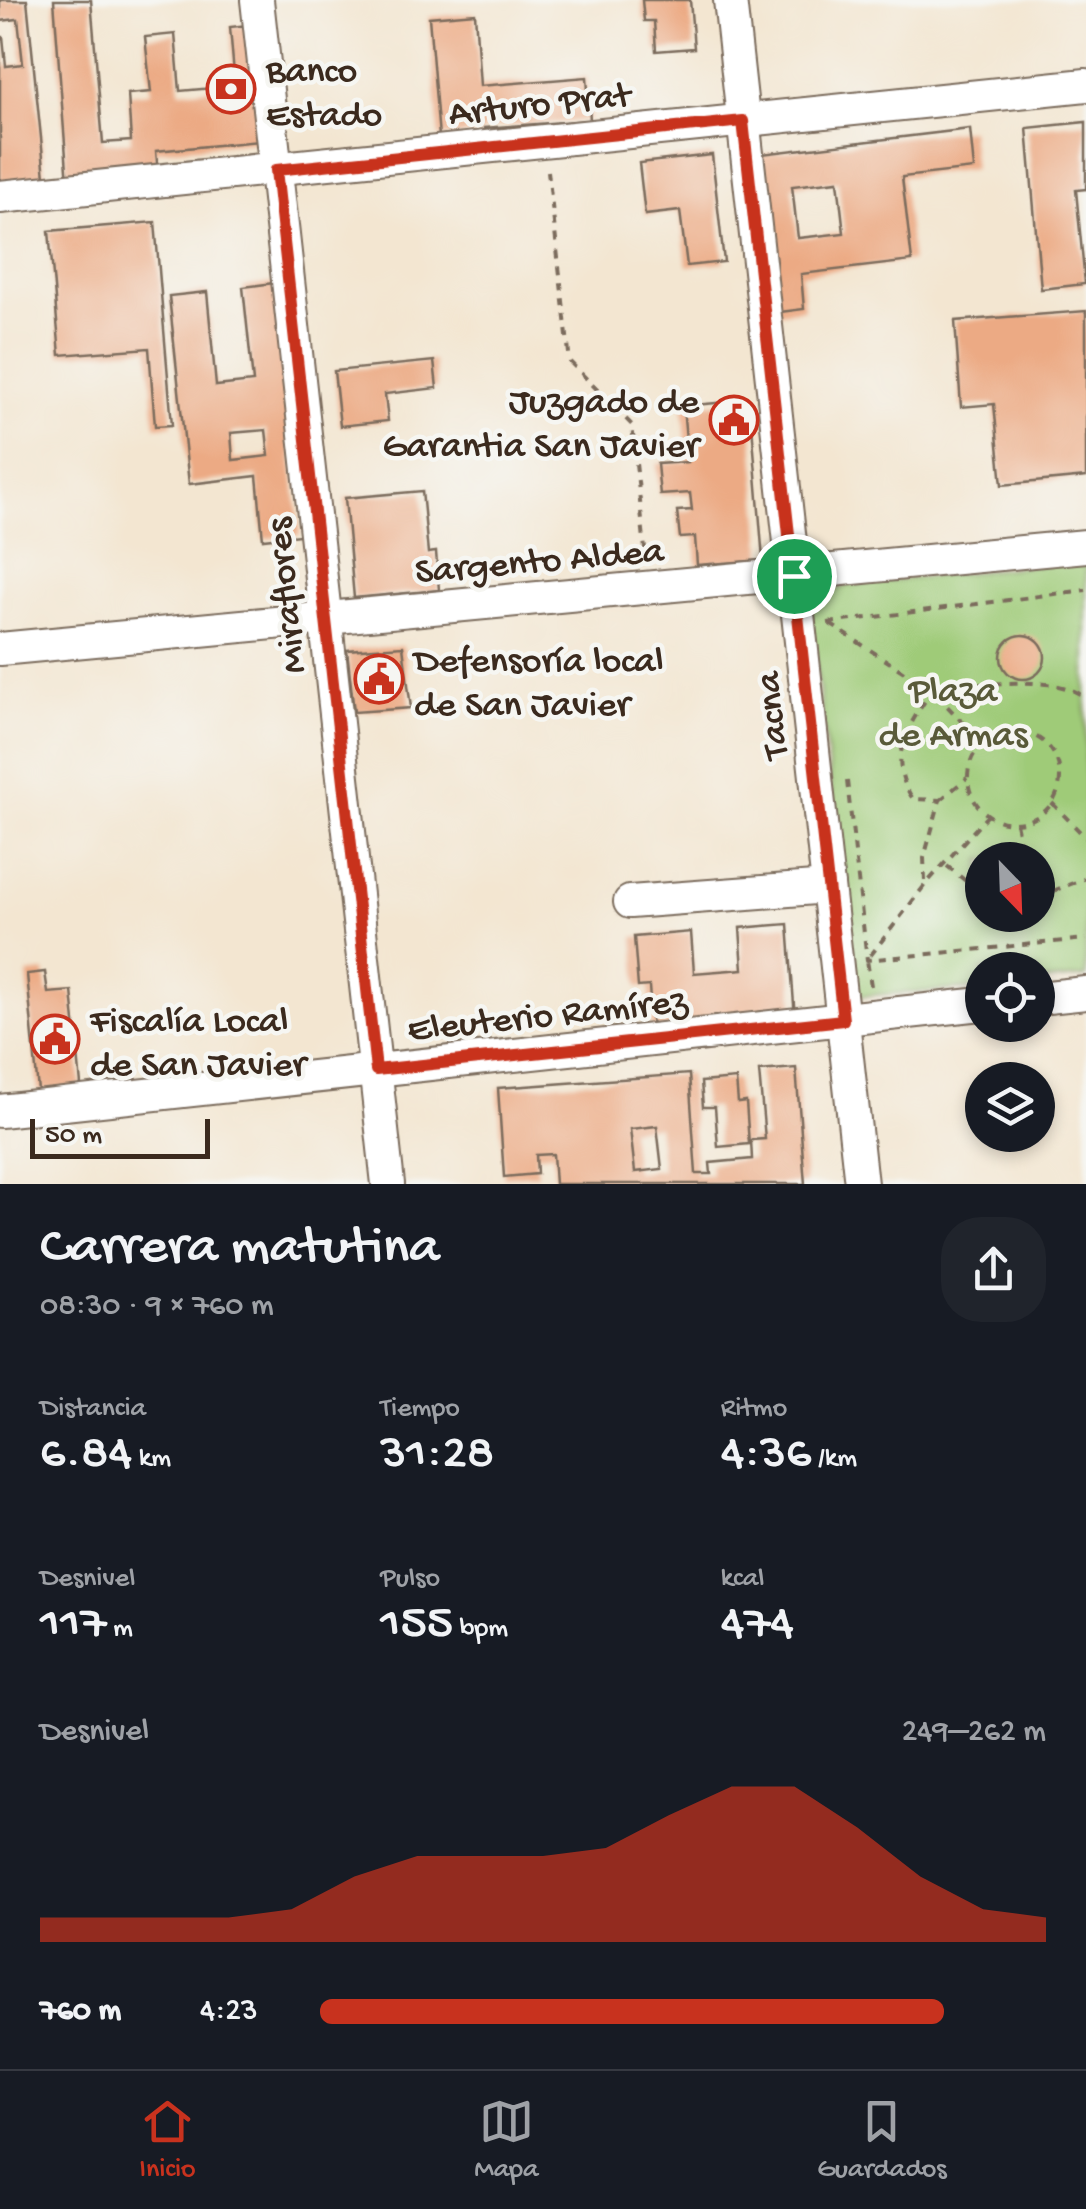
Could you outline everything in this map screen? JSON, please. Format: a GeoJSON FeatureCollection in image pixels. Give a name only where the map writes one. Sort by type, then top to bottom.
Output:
{"type":"FeatureCollection","features":[{"type":"Feature","properties":{"kind":"street","name":"Miraflores"},"geometry":{"type":"LineString","coordinates":[[257,0],[388,1184]]}},
{"type":"Feature","properties":{"kind":"street","name":"Tacna"},"geometry":{"type":"LineString","coordinates":[[730,0],[861,1184]]}},
{"type":"Feature","properties":{"kind":"street","name":"Arturo Prat"},"geometry":{"type":"LineString","coordinates":[[0,198],[1086,85]]}},
{"type":"Feature","properties":{"kind":"street","name":"Sargento Aldea"},"geometry":{"type":"LineString","coordinates":[[0,649],[648,588],[795,585],[1086,546]]}},
{"type":"Feature","properties":{"kind":"street"},"geometry":{"type":"LineString","coordinates":[[630,902],[828,887]]}},
{"type":"Feature","properties":{"kind":"street"},"geometry":{"type":"LineString","coordinates":[[1055,996],[1086,992]]}},
{"type":"Feature","properties":{"kind":"street","name":"Eleuterio Ramírez"},"geometry":{"type":"LineString","coordinates":[[0,1111],[965,1006]]}},
{"type":"Feature","properties":{"kind":"path"},"geometry":{"type":"LineString","coordinates":[[544,140],[570,362],[632,425],[648,588]]}},
{"type":"Feature","properties":{"kind":"path"},"geometry":{"type":"LineString","coordinates":[[795,585],[828,623],[932,690],[982,743]]}},
{"type":"Feature","properties":{"kind":"path"},"geometry":{"type":"LineString","coordinates":[[828,623],[1086,590]]}},
{"type":"Feature","properties":{"kind":"path"},"geometry":{"type":"LineString","coordinates":[[910,678],[959,684],[1050,686],[1086,698]]}},
{"type":"Feature","properties":{"kind":"path"},"geometry":{"type":"LineString","coordinates":[[932,690],[902,736],[901,758],[903,784],[913,799],[940,800]]}},
{"type":"Feature","properties":{"kind":"path"},"geometry":{"type":"LineString","coordinates":[[1009,731],[1024,732],[1049,747],[1060,774],[1052,802],[1029,820],[1016,823],[988,815],[970,792],[968,778],[969,765],[982,743],[1009,731]]}},
{"type":"Feature","properties":{"kind":"path"},"geometry":{"type":"LineString","coordinates":[[925,885],[924,858],[940,800],[968,778]]}},
{"type":"Feature","properties":{"kind":"path"},"geometry":{"type":"LineString","coordinates":[[1052,802],[1086,838]]}},
{"type":"Feature","properties":{"kind":"path"},"geometry":{"type":"LineString","coordinates":[[851,812],[876,1015]]}},
{"type":"Feature","properties":{"kind":"path"},"geometry":{"type":"LineString","coordinates":[[868,960],[925,885],[988,815]]}},
{"type":"Feature","properties":{"kind":"path"},"geometry":{"type":"LineString","coordinates":[[1016,823],[1020,842]]}},
{"type":"Feature","properties":{"kind":"path"},"geometry":{"type":"LineString","coordinates":[[946,864],[965,880]]}},
{"type":"Feature","properties":{"kind":"path"},"geometry":{"type":"LineString","coordinates":[[1055,890],[1086,878]]}},
{"type":"Feature","properties":{"kind":"path"},"geometry":{"type":"LineString","coordinates":[[868,960],[1086,939]]}},
{"type":"Feature","properties":{"kind":"green space","name":"Plaza de Armas"},"geometry":{"type":"Polygon","coordinates":[[[1086,560],[1086,977],[1055,980],[1055,952],[965,952],[965,989],[861,996],[855,987],[810,614],[826,594],[836,589],[1086,560]]]}},
{"type":"Feature","properties":{"kind":"building"},"geometry":{"type":"Polygon","coordinates":[[[0,0],[27,0],[45,177],[0,182],[0,37],[6,66],[23,64],[18,19],[0,21],[0,0]]]}},
{"type":"Feature","properties":{"kind":"building"},"geometry":{"type":"Polygon","coordinates":[[[54,0],[91,0],[103,143],[131,141],[128,94],[151,92],[145,37],[175,34],[180,91],[235,86],[230,27],[249,25],[260,141],[156,151],[158,174],[68,183],[54,0]]]}},
{"type":"Feature","properties":{"kind":"building"},"geometry":{"type":"Polygon","coordinates":[[[642,0],[690,0],[694,48],[656,51],[654,21],[644,21],[642,0]]]}},
{"type":"Feature","properties":{"kind":"building"},"geometry":{"type":"Polygon","coordinates":[[[475,13],[480,86],[587,77],[590,120],[484,128],[484,133],[439,137],[429,17],[475,13]]]}},
{"type":"Feature","properties":{"kind":"building"},"geometry":{"type":"Polygon","coordinates":[[[1086,122],[1086,189],[1076,190],[1085,284],[1041,289],[1027,128],[1086,122]]]}},
{"type":"Feature","properties":{"kind":"building"},"geometry":{"type":"Polygon","coordinates":[[[970,129],[974,169],[902,177],[912,261],[801,274],[804,309],[772,313],[753,155],[970,129]],[[838,181],[792,186],[798,238],[844,233],[838,181]]]}},
{"type":"Feature","properties":{"kind":"building"},"geometry":{"type":"Polygon","coordinates":[[[712,155],[724,262],[687,266],[680,211],[645,215],[639,163],[712,155]]]}},
{"type":"Feature","properties":{"kind":"building"},"geometry":{"type":"Polygon","coordinates":[[[155,222],[172,425],[155,426],[149,348],[60,355],[49,231],[155,222]]]}},
{"type":"Feature","properties":{"kind":"building"},"geometry":{"type":"Polygon","coordinates":[[[274,283],[300,535],[263,539],[257,476],[189,484],[169,296],[207,292],[216,386],[253,382],[243,287],[274,283]],[[266,430],[231,433],[233,460],[269,456],[266,430]]]}},
{"type":"Feature","properties":{"kind":"building"},"geometry":{"type":"Polygon","coordinates":[[[1086,311],[1086,477],[1002,485],[994,404],[961,407],[955,321],[1086,311]]]}},
{"type":"Feature","properties":{"kind":"building"},"geometry":{"type":"Polygon","coordinates":[[[434,361],[437,388],[385,394],[388,421],[340,426],[334,371],[434,361]]]}},
{"type":"Feature","properties":{"kind":"building"},"geometry":{"type":"Polygon","coordinates":[[[750,400],[763,560],[697,565],[695,537],[680,538],[677,511],[692,510],[690,493],[660,495],[657,464],[688,462],[683,406],[750,400]]]}},
{"type":"Feature","properties":{"kind":"building"},"geometry":{"type":"Polygon","coordinates":[[[422,491],[428,553],[436,552],[439,590],[354,598],[345,498],[422,491]]]}},
{"type":"Feature","properties":{"kind":"building"},"geometry":{"type":"Polygon","coordinates":[[[1023,635],[1038,642],[1045,657],[1038,672],[1023,679],[1008,672],[1001,657],[1008,642],[1023,635]]]}},
{"type":"Feature","properties":{"kind":"building","name":"Defensoría local de San Javier"},"geometry":{"type":"Polygon","coordinates":[[[403,646],[411,708],[354,712],[347,650],[403,646]]]}},
{"type":"Feature","properties":{"kind":"building"},"geometry":{"type":"Polygon","coordinates":[[[788,924],[795,1018],[652,1029],[649,986],[638,987],[634,937],[691,932],[694,973],[743,969],[740,928],[788,924]]]}},
{"type":"Feature","properties":{"kind":"building","name":"Fiscalía Local de San Javier"},"geometry":{"type":"Polygon","coordinates":[[[45,972],[48,993],[72,991],[81,1085],[75,1088],[38,1091],[27,974],[45,972]]]}},
{"type":"Feature","properties":{"kind":"building"},"geometry":{"type":"Polygon","coordinates":[[[796,1068],[805,1184],[555,1184],[553,1154],[536,1155],[537,1174],[504,1177],[498,1088],[689,1074],[696,1174],[711,1174],[710,1163],[752,1159],[751,1140],[765,1139],[759,1071],[796,1068]],[[657,1126],[630,1129],[635,1172],[662,1169],[657,1126]]]}},
{"type":"Feature","properties":{"kind":"building"},"geometry":{"type":"Polygon","coordinates":[[[736,1079],[738,1103],[746,1102],[749,1144],[718,1147],[715,1107],[703,1107],[701,1082],[736,1079]]]}},
{"type":"Feature","properties":{"kind":"place","name":"Banco Estado"},"geometry":{"type":"Point","coordinates":[231,89]}},
{"type":"Feature","properties":{"kind":"place","name":"Juzgado de Garantia San Javier"},"geometry":{"type":"Point","coordinates":[734,420]}},
{"type":"Feature","properties":{"kind":"place","name":"Defensoría local de San Javier"},"geometry":{"type":"Point","coordinates":[379,679]}},
{"type":"Feature","properties":{"kind":"place","name":"Fiscalía Local de San Javier"},"geometry":{"type":"Point","coordinates":[55,1039]}},
{"type":"Feature","properties":{"kind":"route"},"geometry":{"type":"LineString","coordinates":[[743,121],[794,576],[843,1020],[376,1070],[276,170],[743,121]]}}]}
